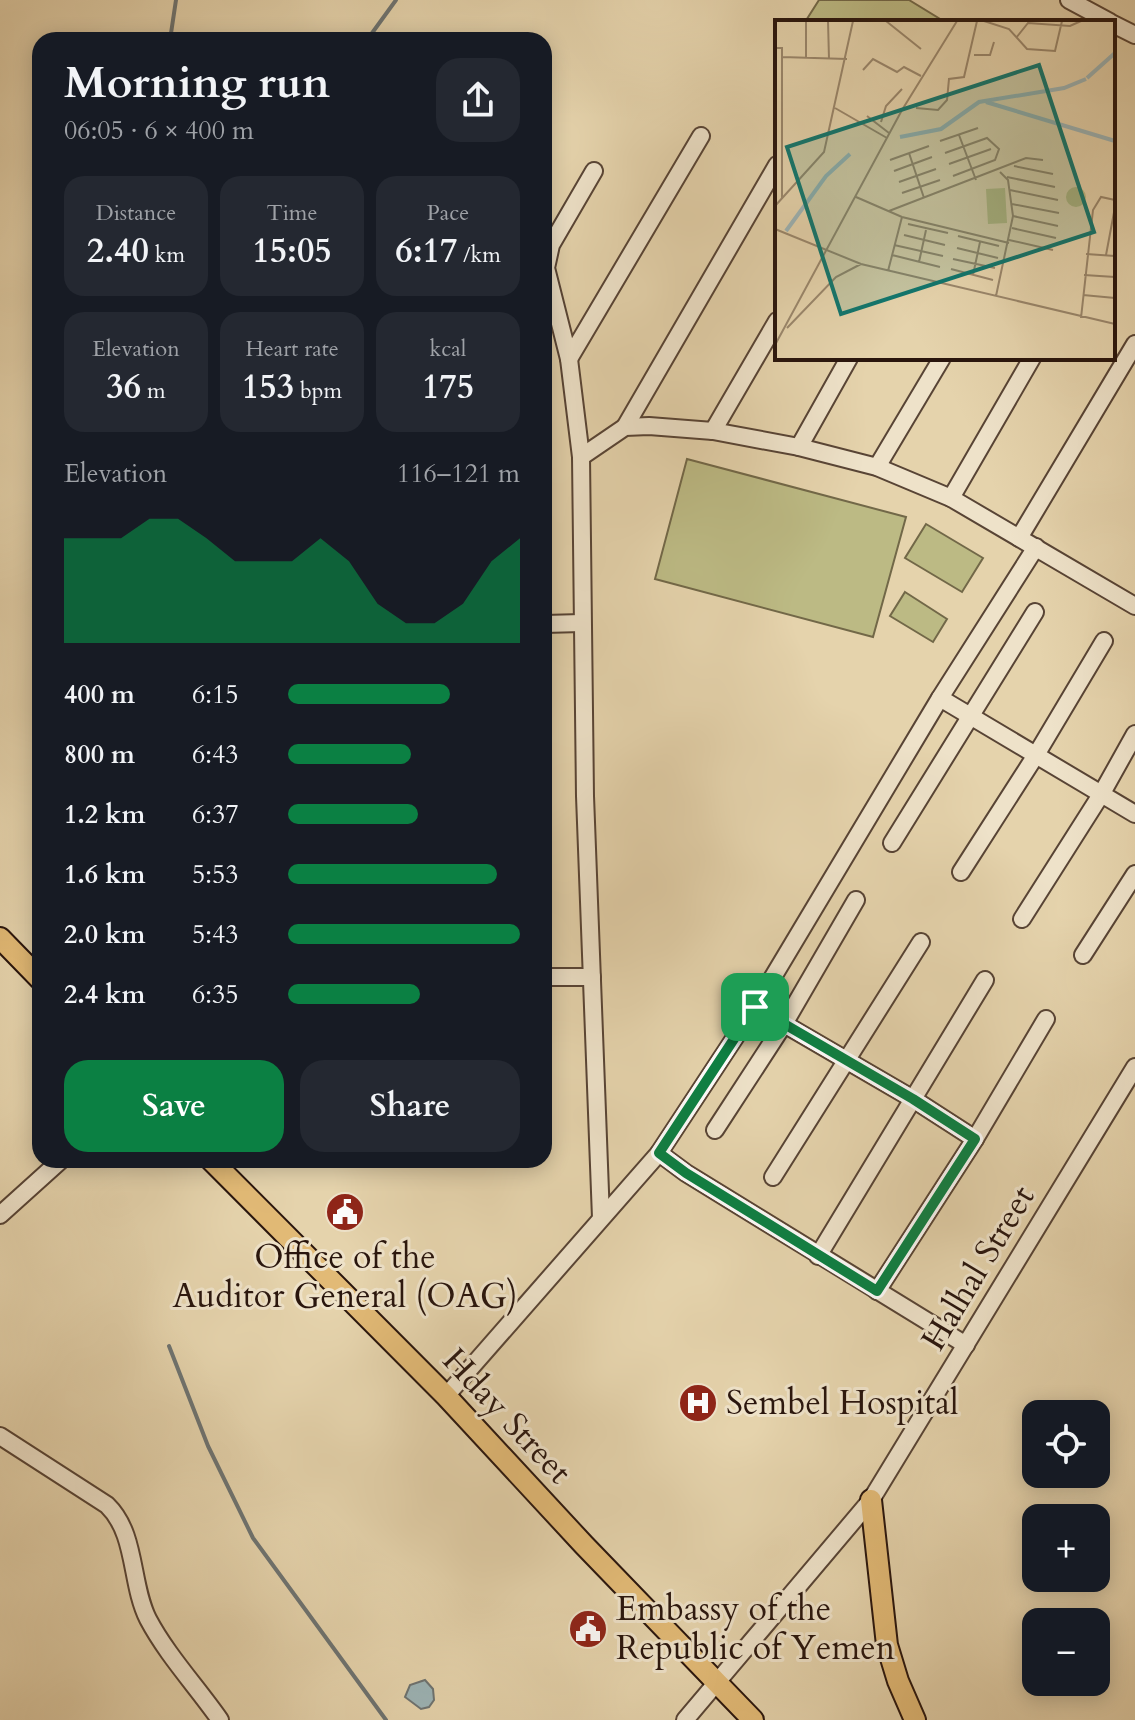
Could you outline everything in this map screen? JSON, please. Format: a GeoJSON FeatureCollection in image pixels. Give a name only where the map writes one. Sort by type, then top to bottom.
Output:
{"type":"FeatureCollection","features":[{"type":"Feature","properties":{"kind":"main road"},"geometry":{"type":"LineString","coordinates":[[0,938],[32,971]]}},
{"type":"Feature","properties":{"kind":"main road","name":"Hday Street"},"geometry":{"type":"LineString","coordinates":[[219,1168],[446,1396],[753,1720]]}},
{"type":"Feature","properties":{"kind":"main road"},"geometry":{"type":"LineString","coordinates":[[871,1500],[887,1645],[915,1720]]}},
{"type":"Feature","properties":{"kind":"street"},"geometry":{"type":"LineString","coordinates":[[1069,0],[1106,20]]}},
{"type":"Feature","properties":{"kind":"street"},"geometry":{"type":"LineString","coordinates":[[1115,25],[1135,35]]}},
{"type":"Feature","properties":{"kind":"street"},"geometry":{"type":"LineString","coordinates":[[569,359],[701,136]]}},
{"type":"Feature","properties":{"kind":"street"},"geometry":{"type":"LineString","coordinates":[[581,457],[625,427],[775,168]]}},
{"type":"Feature","properties":{"kind":"street"},"geometry":{"type":"LineString","coordinates":[[552,243],[594,171]]}},
{"type":"Feature","properties":{"kind":"street"},"geometry":{"type":"LineString","coordinates":[[552,292],[569,359],[581,457],[582,623],[601,1218]]}},
{"type":"Feature","properties":{"kind":"street"},"geometry":{"type":"LineString","coordinates":[[713,431],[775,324]]}},
{"type":"Feature","properties":{"kind":"street"},"geometry":{"type":"LineString","coordinates":[[1019,538],[1135,344]]}},
{"type":"Feature","properties":{"kind":"street"},"geometry":{"type":"LineString","coordinates":[[799,447],[848,360]]}},
{"type":"Feature","properties":{"kind":"street"},"geometry":{"type":"LineString","coordinates":[[877,467],[941,360]]}},
{"type":"Feature","properties":{"kind":"street"},"geometry":{"type":"LineString","coordinates":[[951,498],[1031,360]]}},
{"type":"Feature","properties":{"kind":"street"},"geometry":{"type":"LineString","coordinates":[[625,427],[713,431],[799,447],[877,467],[951,498],[1135,606]]}},
{"type":"Feature","properties":{"kind":"street"},"geometry":{"type":"LineString","coordinates":[[446,1396],[659,1153],[755,1007],[940,698],[1036,547]]}},
{"type":"Feature","properties":{"kind":"street"},"geometry":{"type":"LineString","coordinates":[[892,843],[1035,612]]}},
{"type":"Feature","properties":{"kind":"street"},"geometry":{"type":"LineString","coordinates":[[552,624],[582,623]]}},
{"type":"Feature","properties":{"kind":"street"},"geometry":{"type":"LineString","coordinates":[[961,872],[1104,641]]}},
{"type":"Feature","properties":{"kind":"street"},"geometry":{"type":"LineString","coordinates":[[940,698],[1135,814]]}},
{"type":"Feature","properties":{"kind":"street"},"geometry":{"type":"LineString","coordinates":[[1022,919],[1102,793],[1135,734]]}},
{"type":"Feature","properties":{"kind":"street"},"geometry":{"type":"LineString","coordinates":[[1083,955],[1135,874]]}},
{"type":"Feature","properties":{"kind":"street"},"geometry":{"type":"LineString","coordinates":[[715,1130],[784,1024],[856,900]]}},
{"type":"Feature","properties":{"kind":"street"},"geometry":{"type":"LineString","coordinates":[[773,1177],[921,942]]}},
{"type":"Feature","properties":{"kind":"street"},"geometry":{"type":"LineString","coordinates":[[552,977],[592,977]]}},
{"type":"Feature","properties":{"kind":"street"},"geometry":{"type":"LineString","coordinates":[[818,1256],[985,980]]}},
{"type":"Feature","properties":{"kind":"street"},"geometry":{"type":"LineString","coordinates":[[755,1007],[913,1099],[975,1139]]}},
{"type":"Feature","properties":{"kind":"street"},"geometry":{"type":"LineString","coordinates":[[877,1291],[975,1139],[1046,1019]]}},
{"type":"Feature","properties":{"kind":"street","name":"Halhal Street"},"geometry":{"type":"LineString","coordinates":[[685,1720],[871,1500],[1135,1067]]}},
{"type":"Feature","properties":{"kind":"street"},"geometry":{"type":"LineString","coordinates":[[659,1153],[818,1256],[966,1345]]}},
{"type":"Feature","properties":{"kind":"street"},"geometry":{"type":"LineString","coordinates":[[0,1215],[52,1168]]}},
{"type":"Feature","properties":{"kind":"street"},"geometry":{"type":"LineString","coordinates":[[0,1436],[117,1514],[123,1525],[137,1590],[150,1622],[220,1720]]}},
{"type":"Feature","properties":{"kind":"shaded area"},"geometry":{"type":"Polygon","coordinates":[[[819,0],[909,0],[942,20],[806,20],[819,0]]]}},
{"type":"Feature","properties":{"kind":"shaded area"},"geometry":{"type":"Polygon","coordinates":[[[687,459],[906,517],[873,637],[655,579],[687,459]]]}},
{"type":"Feature","properties":{"kind":"shaded area"},"geometry":{"type":"Polygon","coordinates":[[[926,524],[983,558],[962,592],[905,558],[926,524]]]}},
{"type":"Feature","properties":{"kind":"shaded area"},"geometry":{"type":"Polygon","coordinates":[[[905,592],[947,619],[933,642],[890,616],[905,592]]]}},
{"type":"Feature","properties":{"kind":"water"},"geometry":{"type":"Polygon","coordinates":[[[425,1680],[433,1689],[434,1700],[429,1707],[421,1709],[405,1697],[410,1685],[425,1680]]]}},
{"type":"Feature","properties":{"kind":"waterway"},"geometry":{"type":"LineString","coordinates":[[171,32],[176,0]]}},
{"type":"Feature","properties":{"kind":"waterway"},"geometry":{"type":"LineString","coordinates":[[373,32],[396,0]]}},
{"type":"Feature","properties":{"kind":"waterway"},"geometry":{"type":"LineString","coordinates":[[169,1346],[208,1446],[253,1538],[386,1720]]}},
{"type":"Feature","properties":{"kind":"place","name":"Office of the Auditor General (OAG)"},"geometry":{"type":"Point","coordinates":[345,1212]}},
{"type":"Feature","properties":{"kind":"place","name":"Sembel Hospital"},"geometry":{"type":"Point","coordinates":[698,1403]}},
{"type":"Feature","properties":{"kind":"place","name":"Embassy of the Republic of Yemen"},"geometry":{"type":"Point","coordinates":[588,1629]}},
{"type":"Feature","properties":{"kind":"route"},"geometry":{"type":"LineString","coordinates":[[755,1007],[913,1099],[975,1139],[877,1291],[686,1173],[659,1153],[755,1007]]}}]}
